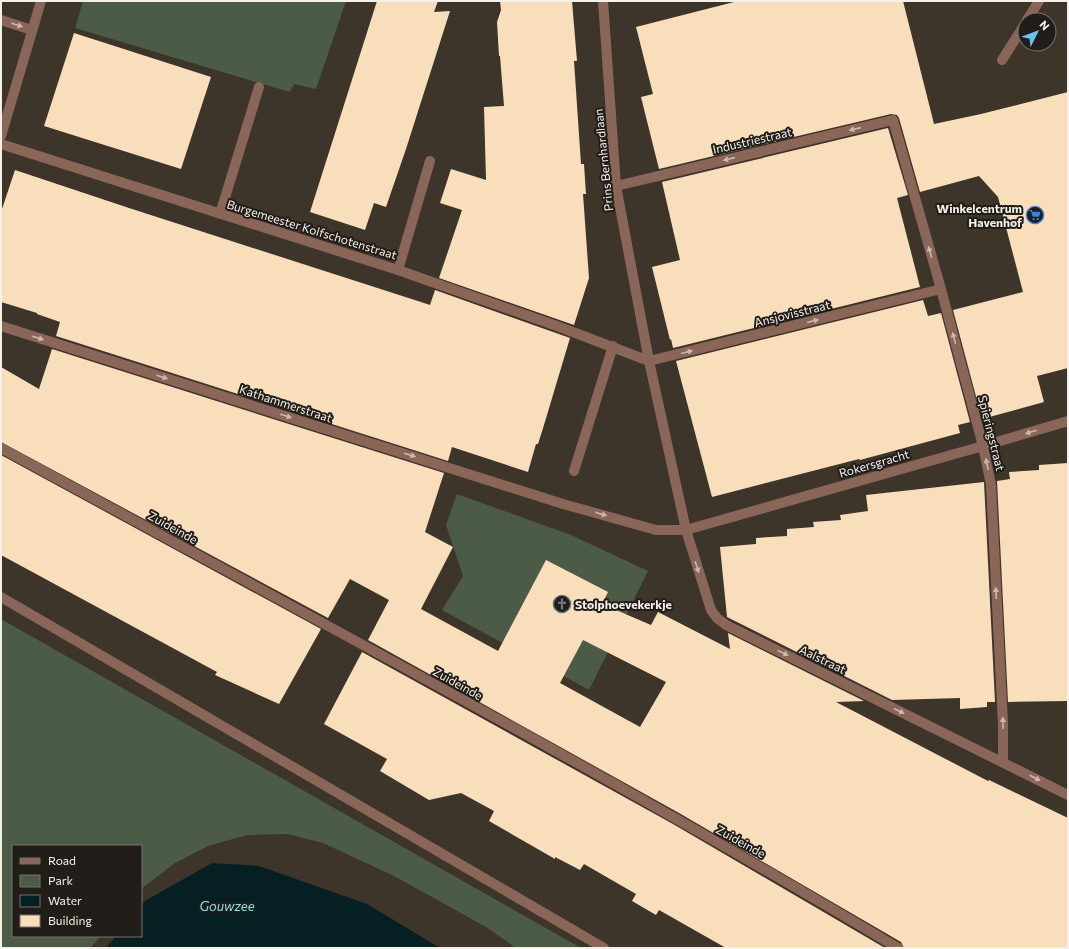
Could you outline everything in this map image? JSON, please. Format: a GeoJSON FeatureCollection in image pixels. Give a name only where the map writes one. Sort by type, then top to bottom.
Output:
{"type":"FeatureCollection","features":[{"type":"Feature","properties":{"kind":"street"},"geometry":{"type":"LineString","coordinates":[[1,136],[41,1]]}},
{"type":"Feature","properties":{"kind":"street","name":"Prins Bernhardlaan"},"geometry":{"type":"LineString","coordinates":[[603,1],[616,186],[649,361],[686,530]]}},
{"type":"Feature","properties":{"kind":"street"},"geometry":{"type":"LineString","coordinates":[[1032,12],[1039,1]]}},
{"type":"Feature","properties":{"kind":"street"},"geometry":{"type":"LineString","coordinates":[[1,20],[32,30]]}},
{"type":"Feature","properties":{"kind":"street"},"geometry":{"type":"LineString","coordinates":[[1002,60],[1017,37]]}},
{"type":"Feature","properties":{"kind":"street"},"geometry":{"type":"LineString","coordinates":[[220,214],[259,87]]}},
{"type":"Feature","properties":{"kind":"street","name":"Industriestraat"},"geometry":{"type":"LineString","coordinates":[[616,186],[893,120]]}},
{"type":"Feature","properties":{"kind":"street","name":"Spieringstraat"},"geometry":{"type":"LineString","coordinates":[[893,120],[941,289],[983,446],[991,485],[1003,724],[1003,762]]}},
{"type":"Feature","properties":{"kind":"street","name":"Burgemeester Kolfschotenstraat"},"geometry":{"type":"LineString","coordinates":[[1,144],[398,270],[557,326],[649,361]]}},
{"type":"Feature","properties":{"kind":"street"},"geometry":{"type":"LineString","coordinates":[[398,270],[430,161]]}},
{"type":"Feature","properties":{"kind":"street","name":"Ansjovisstraat"},"geometry":{"type":"LineString","coordinates":[[649,361],[941,289]]}},
{"type":"Feature","properties":{"kind":"street","name":"Kathammerstraat"},"geometry":{"type":"LineString","coordinates":[[1,326],[563,504],[656,530],[686,530]]}},
{"type":"Feature","properties":{"kind":"street"},"geometry":{"type":"LineString","coordinates":[[574,471],[612,346]]}},
{"type":"Feature","properties":{"kind":"street","name":"Rokersgracht"},"geometry":{"type":"LineString","coordinates":[[686,530],[1068,421]]}},
{"type":"Feature","properties":{"kind":"street","name":"Zuideinde"},"geometry":{"type":"LineString","coordinates":[[1,448],[517,730],[806,893],[898,948]]}},
{"type":"Feature","properties":{"kind":"street","name":"Aalstraat"},"geometry":{"type":"LineString","coordinates":[[686,530],[711,610],[717,618],[726,625],[1068,794]]}},
{"type":"Feature","properties":{"kind":"street"},"geometry":{"type":"LineString","coordinates":[[1,597],[604,948]]}},
{"type":"Feature","properties":{"kind":"green space"},"geometry":{"type":"Polygon","coordinates":[[[83,1],[346,1],[316,89],[294,84],[290,92],[75,28],[83,1]]]}},
{"type":"Feature","properties":{"kind":"green space"},"geometry":{"type":"Polygon","coordinates":[[[457,494],[571,535],[648,571],[589,690],[442,610],[463,576],[446,525],[457,494]]]}},
{"type":"Feature","properties":{"kind":"green space"},"geometry":{"type":"Polygon","coordinates":[[[1,619],[581,948],[516,948],[486,927],[394,876],[323,843],[287,834],[247,835],[208,846],[175,863],[142,888],[142,845],[12,845],[12,937],[100,937],[90,948],[1,948],[1,619]]]}},
{"type":"Feature","properties":{"kind":"water","name":"Gouwzee"},"geometry":{"type":"Polygon","coordinates":[[[212,863],[259,866],[367,904],[440,948],[106,948],[115,937],[142,937],[142,905],[145,901],[212,863]]]}},
{"type":"Feature","properties":{"kind":"building"},"geometry":{"type":"Polygon","coordinates":[[[377,1],[438,1],[434,12],[450,11],[386,207],[374,203],[365,230],[310,212],[377,1]]]}},
{"type":"Feature","properties":{"kind":"building"},"geometry":{"type":"Polygon","coordinates":[[[500,1],[572,1],[577,61],[574,61],[581,164],[584,164],[586,194],[583,194],[589,278],[574,325],[439,278],[462,210],[440,203],[451,169],[486,180],[484,107],[504,106],[497,22],[501,10],[500,1]]]}},
{"type":"Feature","properties":{"kind":"building"},"geometry":{"type":"Polygon","coordinates":[[[738,1],[903,1],[934,124],[1068,92],[1068,368],[1037,376],[1044,402],[982,419],[953,310],[1023,292],[998,197],[979,176],[920,192],[897,115],[891,114],[659,169],[641,97],[653,94],[636,27],[738,1]]]}},
{"type":"Feature","properties":{"kind":"building"},"geometry":{"type":"Polygon","coordinates":[[[74,33],[211,77],[181,169],[44,126],[74,33]]]}},
{"type":"Feature","properties":{"kind":"building"},"geometry":{"type":"Polygon","coordinates":[[[888,128],[908,195],[897,198],[920,287],[673,348],[652,267],[680,260],[662,182],[888,128]]]}},
{"type":"Feature","properties":{"kind":"building"},"geometry":{"type":"Polygon","coordinates":[[[15,170],[430,305],[435,290],[570,338],[544,425],[538,444],[536,444],[528,472],[452,447],[448,461],[56,336],[60,322],[1,302],[1,212],[15,170]]]}},
{"type":"Feature","properties":{"kind":"building"},"geometry":{"type":"Polygon","coordinates":[[[923,300],[928,316],[941,313],[970,422],[958,425],[960,433],[712,497],[676,361],[923,300]]]}},
{"type":"Feature","properties":{"kind":"building"},"geometry":{"type":"Polygon","coordinates":[[[52,349],[444,473],[425,532],[453,547],[421,609],[498,651],[546,560],[608,592],[602,604],[651,625],[658,612],[730,649],[728,633],[864,701],[836,702],[988,781],[989,780],[1068,818],[1068,948],[904,948],[901,942],[679,813],[368,640],[389,600],[350,579],[328,618],[1,442],[1,367],[39,389],[52,349]],[[583,640],[560,683],[640,727],[666,682],[583,640]]]}},
{"type":"Feature","properties":{"kind":"building"},"geometry":{"type":"Polygon","coordinates":[[[1,455],[321,629],[279,704],[215,675],[217,672],[1,555],[1,455]]]}},
{"type":"Feature","properties":{"kind":"building"},"geometry":{"type":"Polygon","coordinates":[[[1068,463],[1068,701],[1008,702],[997,481],[1010,479],[1009,472],[1039,470],[1039,465],[1068,463]]]}},
{"type":"Feature","properties":{"kind":"building"},"geometry":{"type":"Polygon","coordinates":[[[984,482],[995,702],[987,702],[987,707],[960,709],[960,698],[892,700],[727,617],[720,547],[756,544],[756,538],[787,536],[787,529],[814,527],[813,522],[841,520],[840,515],[868,511],[866,495],[984,482]]]}},
{"type":"Feature","properties":{"kind":"building"},"geometry":{"type":"Polygon","coordinates":[[[362,652],[673,824],[885,948],[726,948],[659,910],[656,915],[632,901],[636,894],[584,864],[580,870],[555,857],[555,859],[489,821],[494,811],[461,793],[429,800],[380,771],[387,759],[324,724],[362,652]]]}},
{"type":"Feature","properties":{"kind":"place","name":"Winkelcentrum Havenhof"},"geometry":{"type":"Point","coordinates":[1035,215]}},
{"type":"Feature","properties":{"kind":"place","name":"Stolphoevekerkje"},"geometry":{"type":"Point","coordinates":[562,604]}}]}
